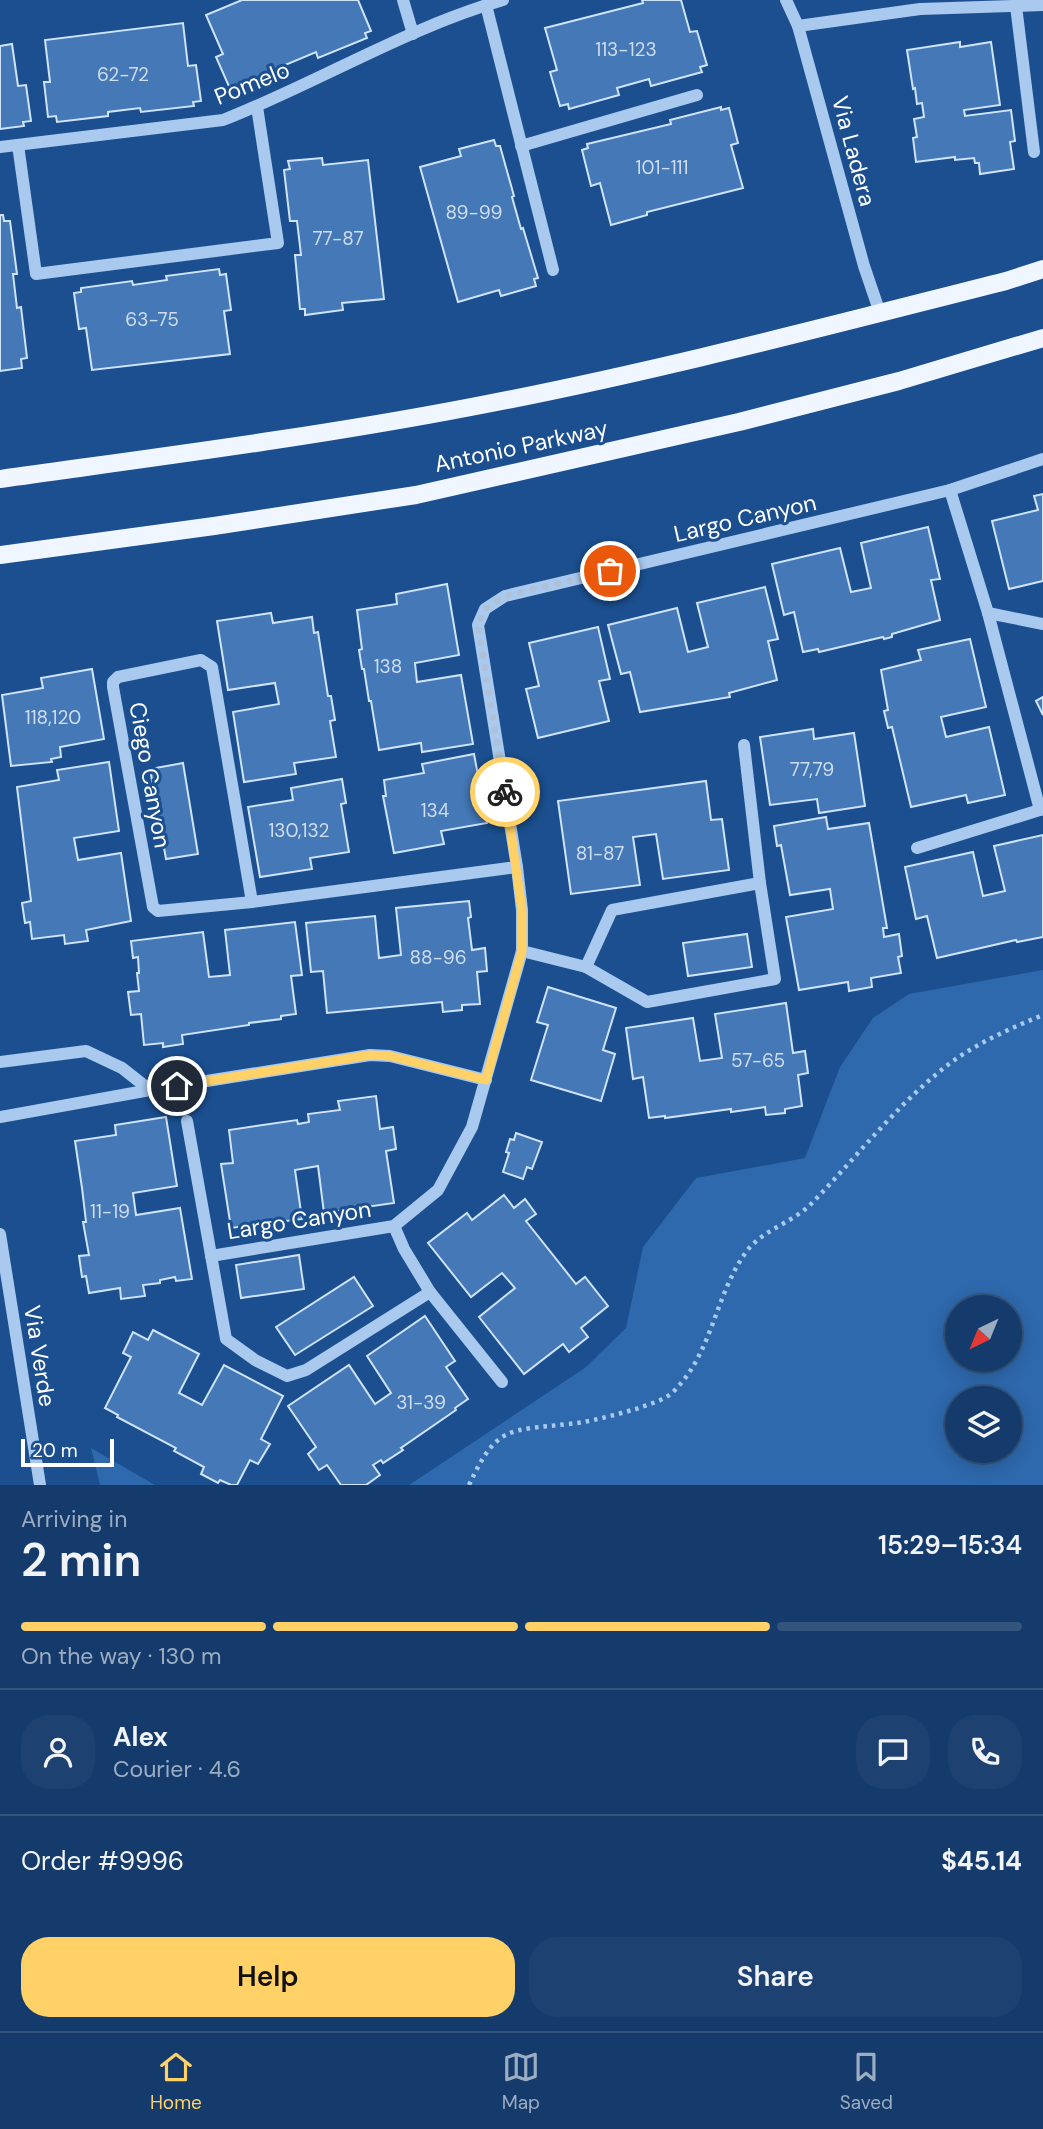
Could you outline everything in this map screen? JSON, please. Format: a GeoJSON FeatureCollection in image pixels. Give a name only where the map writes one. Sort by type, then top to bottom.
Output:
{"type":"FeatureCollection","features":[{"type":"Feature","properties":{"kind":"main road"},"geometry":{"type":"LineString","coordinates":[[0,479],[298,436],[471,407],[663,366],[1006,281],[1043,269]]}},
{"type":"Feature","properties":{"kind":"main road","name":"Antonio Parkway"},"geometry":{"type":"LineString","coordinates":[[0,555],[416,495],[739,422],[900,381],[1043,338]]}},
{"type":"Feature","properties":{"kind":"street"},"geometry":{"type":"LineString","coordinates":[[403,0],[412,34]]}},
{"type":"Feature","properties":{"kind":"street","name":"Pomelo"},"geometry":{"type":"LineString","coordinates":[[0,147],[223,120],[257,107],[412,34],[503,0]]}},
{"type":"Feature","properties":{"kind":"street","name":"Via Ladera"},"geometry":{"type":"LineString","coordinates":[[786,0],[798,26],[864,267],[880,313]]}},
{"type":"Feature","properties":{"kind":"street"},"geometry":{"type":"LineString","coordinates":[[1010,4],[1034,152]]}},
{"type":"Feature","properties":{"kind":"street"},"geometry":{"type":"LineString","coordinates":[[485,5],[553,270]]}},
{"type":"Feature","properties":{"kind":"street"},"geometry":{"type":"LineString","coordinates":[[798,26],[920,9],[1043,5]]}},
{"type":"Feature","properties":{"kind":"street"},"geometry":{"type":"LineString","coordinates":[[521,146],[697,95]]}},
{"type":"Feature","properties":{"kind":"street"},"geometry":{"type":"LineString","coordinates":[[18,145],[36,274],[278,243],[257,107]]}},
{"type":"Feature","properties":{"kind":"street","name":"Largo Canyon"},"geometry":{"type":"LineString","coordinates":[[211,1256],[394,1226],[438,1189],[472,1127],[522,951],[522,910],[517,867],[478,625],[485,609],[505,596],[950,491],[1043,459]]}},
{"type":"Feature","properties":{"kind":"street"},"geometry":{"type":"LineString","coordinates":[[917,848],[1041,810],[988,613],[950,491]]}},
{"type":"Feature","properties":{"kind":"street"},"geometry":{"type":"LineString","coordinates":[[988,613],[1043,624]]}},
{"type":"Feature","properties":{"kind":"street","name":"Ciego Canyon"},"geometry":{"type":"LineString","coordinates":[[252,902],[212,667],[201,660],[118,677],[113,682],[113,687],[153,907],[158,911],[252,902],[517,867]]}},
{"type":"Feature","properties":{"kind":"street"},"geometry":{"type":"LineString","coordinates":[[522,951],[586,967],[647,1002],[775,979],[760,883],[744,745]]}},
{"type":"Feature","properties":{"kind":"street"},"geometry":{"type":"LineString","coordinates":[[586,967],[612,910],[760,883]]}},
{"type":"Feature","properties":{"kind":"street"},"geometry":{"type":"LineString","coordinates":[[0,1062],[86,1051],[122,1068],[150,1090]]}},
{"type":"Feature","properties":{"kind":"street"},"geometry":{"type":"LineString","coordinates":[[0,1117],[370,1055],[390,1056],[486,1080]]}},
{"type":"Feature","properties":{"kind":"street","name":"Largo Canyon"},"geometry":{"type":"LineString","coordinates":[[187,1121],[226,1339],[255,1360],[287,1377],[306,1370],[430,1293]]}},
{"type":"Feature","properties":{"kind":"street","name":"Largo Canyon"},"geometry":{"type":"LineString","coordinates":[[394,1226],[430,1293],[502,1382]]}},
{"type":"Feature","properties":{"kind":"street","name":"Via Verde"},"geometry":{"type":"LineString","coordinates":[[0,1234],[2,1280],[40,1485]]}},
{"type":"Feature","properties":{"kind":"path"},"geometry":{"type":"LineString","coordinates":[[469,1485],[488,1450],[504,1435],[520,1428],[572,1424],[622,1413],[654,1403],[671,1394],[705,1344],[729,1281],[744,1254],[759,1237],[809,1206],[860,1150],[949,1065],[983,1042],[1043,1015]]}},
{"type":"Feature","properties":{"kind":"shaded area"},"geometry":{"type":"Polygon","coordinates":[[[1043,970],[1043,1485],[409,1485],[586,1367],[626,1328],[643,1247],[696,1178],[805,1158],[840,1067],[873,1018],[909,994],[1043,970]]]}},
{"type":"Feature","properties":{"kind":"shaded area"},"geometry":{"type":"Polygon","coordinates":[[[91,1448],[155,1485],[100,1485],[91,1448]]]}},
{"type":"Feature","properties":{"kind":"building"},"geometry":{"type":"Polygon","coordinates":[[[242,0],[358,0],[371,31],[365,33],[367,38],[318,58],[316,52],[285,65],[287,71],[240,93],[238,88],[231,91],[216,57],[223,54],[206,15],[242,0]]]}},
{"type":"Feature","properties":{"kind":"building"},"geometry":{"type":"Polygon","coordinates":[[[642,0],[681,0],[690,32],[697,31],[707,65],[700,67],[702,72],[651,86],[649,79],[617,88],[619,95],[569,109],[568,104],[560,106],[550,72],[557,70],[545,28],[643,3],[642,0]]]}},
{"type":"Feature","properties":{"kind":"building"},"geometry":{"type":"Polygon","coordinates":[[[183,23],[188,66],[196,65],[201,101],[193,102],[194,106],[141,112],[140,108],[108,112],[108,116],[57,122],[56,116],[48,117],[44,82],[50,82],[45,40],[183,23]]]}},
{"type":"Feature","properties":{"kind":"building"},"geometry":{"type":"Polygon","coordinates":[[[960,42],[960,47],[991,42],[1000,105],[964,110],[965,116],[1011,110],[1015,141],[1010,142],[1014,169],[980,174],[979,163],[975,163],[974,158],[955,160],[955,157],[916,162],[913,138],[917,137],[914,119],[924,117],[922,103],[917,104],[915,88],[913,89],[907,50],[960,42]]]}},
{"type":"Feature","properties":{"kind":"building"},"geometry":{"type":"Polygon","coordinates":[[[12,44],[18,86],[26,85],[31,121],[23,122],[24,126],[0,129],[0,46],[12,44]]]}},
{"type":"Feature","properties":{"kind":"building"},"geometry":{"type":"Polygon","coordinates":[[[721,107],[721,110],[729,108],[738,143],[731,145],[743,188],[647,212],[647,215],[611,225],[600,183],[591,186],[582,150],[588,148],[587,144],[671,124],[670,120],[721,107]]]}},
{"type":"Feature","properties":{"kind":"building"},"geometry":{"type":"Polygon","coordinates":[[[494,140],[496,146],[500,146],[521,229],[523,228],[538,278],[534,279],[536,286],[501,296],[499,290],[458,302],[420,167],[461,156],[459,149],[494,140]]]}},
{"type":"Feature","properties":{"kind":"building"},"geometry":{"type":"Polygon","coordinates":[[[322,158],[323,165],[368,160],[384,299],[342,303],[343,310],[305,315],[305,309],[300,309],[295,255],[301,255],[297,221],[290,221],[284,170],[290,169],[288,161],[322,158]]]}},
{"type":"Feature","properties":{"kind":"building"},"geometry":{"type":"Polygon","coordinates":[[[0,215],[3,215],[4,221],[10,221],[17,274],[13,274],[17,308],[21,307],[27,358],[21,359],[22,368],[0,371],[0,215]]]}},
{"type":"Feature","properties":{"kind":"building"},"geometry":{"type":"Polygon","coordinates":[[[219,269],[220,275],[226,274],[231,310],[224,311],[230,354],[92,370],[86,328],[79,329],[74,293],[81,292],[81,288],[132,281],[133,285],[167,280],[166,276],[219,269]]]}},
{"type":"Feature","properties":{"kind":"building"},"geometry":{"type":"Polygon","coordinates":[[[1043,494],[1043,581],[1009,589],[992,521],[1038,510],[1034,496],[1043,494]]]}},
{"type":"Feature","properties":{"kind":"building"},"geometry":{"type":"Polygon","coordinates":[[[928,527],[940,579],[931,580],[940,620],[892,634],[892,637],[884,639],[883,637],[819,652],[818,649],[803,652],[794,612],[784,615],[772,564],[840,548],[851,592],[871,588],[861,543],[928,527]]]}},
{"type":"Feature","properties":{"kind":"building"},"geometry":{"type":"Polygon","coordinates":[[[447,584],[459,655],[415,663],[417,682],[461,675],[473,744],[422,752],[421,743],[379,750],[359,650],[362,649],[357,610],[397,604],[396,594],[447,584]]]}},
{"type":"Feature","properties":{"kind":"building"},"geometry":{"type":"Polygon","coordinates":[[[765,587],[778,639],[768,641],[777,680],[729,693],[730,697],[640,712],[630,672],[621,674],[608,625],[677,608],[688,652],[708,647],[697,603],[765,587]]]}},
{"type":"Feature","properties":{"kind":"building"},"geometry":{"type":"Polygon","coordinates":[[[271,613],[273,623],[312,617],[314,633],[318,632],[328,696],[331,696],[335,720],[330,721],[336,757],[294,763],[296,774],[244,782],[233,712],[279,704],[275,683],[228,690],[217,621],[271,613]]]}},
{"type":"Feature","properties":{"kind":"building"},"geometry":{"type":"Polygon","coordinates":[[[598,627],[610,679],[599,681],[609,721],[538,738],[526,689],[539,686],[529,643],[598,627]]]}},
{"type":"Feature","properties":{"kind":"building"},"geometry":{"type":"Polygon","coordinates":[[[970,639],[986,707],[941,717],[946,737],[989,727],[1005,795],[968,803],[966,795],[911,807],[892,727],[888,728],[884,711],[888,710],[881,670],[921,660],[918,650],[970,639]]]}},
{"type":"Feature","properties":{"kind":"building"},"geometry":{"type":"Polygon","coordinates":[[[92,669],[104,739],[60,747],[61,757],[51,759],[52,762],[11,766],[2,695],[43,688],[41,678],[92,669]]]}},
{"type":"Feature","properties":{"kind":"building"},"geometry":{"type":"Polygon","coordinates":[[[1043,697],[1043,715],[1036,701],[1043,697]]]}},
{"type":"Feature","properties":{"kind":"building"},"geometry":{"type":"Polygon","coordinates":[[[813,729],[814,739],[854,733],[865,806],[819,813],[817,799],[770,805],[760,737],[813,729]]]}},
{"type":"Feature","properties":{"kind":"building"},"geometry":{"type":"Polygon","coordinates":[[[474,754],[487,823],[441,831],[444,844],[394,853],[383,796],[386,796],[384,780],[424,773],[422,764],[474,754]]]}},
{"type":"Feature","properties":{"kind":"building"},"geometry":{"type":"Polygon","coordinates":[[[109,762],[119,831],[74,838],[78,860],[121,853],[131,921],[86,930],[88,941],[65,944],[64,935],[32,939],[30,922],[25,923],[22,903],[31,901],[17,787],[59,780],[57,770],[109,762]]]}},
{"type":"Feature","properties":{"kind":"building"},"geometry":{"type":"Polygon","coordinates":[[[183,763],[198,854],[166,859],[150,769],[183,763]]]}},
{"type":"Feature","properties":{"kind":"building"},"geometry":{"type":"Polygon","coordinates":[[[342,779],[346,803],[341,804],[349,852],[310,858],[312,869],[260,877],[248,807],[293,800],[291,788],[342,779]]]}},
{"type":"Feature","properties":{"kind":"building"},"geometry":{"type":"Polygon","coordinates":[[[706,781],[711,820],[722,819],[729,870],[663,879],[656,834],[633,837],[640,885],[571,894],[558,801],[706,781]]]}},
{"type":"Feature","properties":{"kind":"building"},"geometry":{"type":"Polygon","coordinates":[[[826,817],[828,829],[869,823],[887,928],[883,928],[884,937],[899,934],[902,956],[898,957],[901,973],[871,978],[872,987],[849,991],[848,982],[799,990],[786,917],[833,909],[830,889],[790,895],[781,845],[777,846],[774,826],[826,817]]]}},
{"type":"Feature","properties":{"kind":"building"},"geometry":{"type":"Polygon","coordinates":[[[1043,835],[1043,937],[1016,940],[937,958],[927,916],[916,919],[905,867],[973,852],[983,896],[1005,891],[994,846],[1043,835]]]}},
{"type":"Feature","properties":{"kind":"building"},"geometry":{"type":"Polygon","coordinates":[[[469,901],[472,950],[485,948],[487,971],[477,972],[480,1004],[462,1005],[462,1010],[443,1012],[442,1002],[327,1013],[323,971],[311,972],[306,923],[375,916],[379,958],[401,955],[396,908],[469,901]]]}},
{"type":"Feature","properties":{"kind":"building"},"geometry":{"type":"Polygon","coordinates":[[[295,922],[302,975],[291,976],[296,1014],[249,1025],[182,1035],[183,1044],[163,1047],[163,1043],[144,1045],[141,1014],[131,1015],[128,992],[139,991],[138,957],[133,958],[131,941],[203,932],[209,977],[230,975],[225,930],[295,922]]]}},
{"type":"Feature","properties":{"kind":"building"},"geometry":{"type":"Polygon","coordinates":[[[747,934],[752,967],[688,976],[683,943],[747,934]]]}},
{"type":"Feature","properties":{"kind":"building"},"geometry":{"type":"Polygon","coordinates":[[[548,987],[616,1008],[603,1050],[615,1054],[601,1101],[531,1080],[548,1025],[537,1022],[548,987]]]}},
{"type":"Feature","properties":{"kind":"building"},"geometry":{"type":"Polygon","coordinates":[[[786,1003],[793,1053],[805,1051],[808,1073],[798,1075],[802,1106],[785,1109],[785,1113],[766,1115],[765,1107],[649,1118],[643,1077],[633,1079],[626,1028],[693,1018],[700,1061],[722,1058],[715,1014],[786,1003]]]}},
{"type":"Feature","properties":{"kind":"building"},"geometry":{"type":"Polygon","coordinates":[[[376,1096],[380,1129],[393,1127],[396,1149],[386,1151],[394,1203],[324,1213],[318,1166],[295,1170],[302,1219],[231,1228],[221,1164],[233,1163],[229,1130],[297,1120],[298,1124],[309,1122],[308,1114],[340,1110],[338,1101],[376,1096]]]}},
{"type":"Feature","properties":{"kind":"building"},"geometry":{"type":"Polygon","coordinates":[[[166,1117],[177,1186],[133,1193],[136,1215],[180,1208],[192,1279],[176,1281],[175,1277],[160,1280],[160,1283],[143,1285],[145,1296],[121,1299],[120,1288],[89,1293],[86,1276],[82,1277],[79,1256],[89,1255],[75,1141],[116,1135],[115,1125],[166,1117]]]}},
{"type":"Feature","properties":{"kind":"building"},"geometry":{"type":"Polygon","coordinates":[[[516,1133],[542,1142],[532,1169],[527,1167],[523,1179],[503,1172],[510,1139],[514,1140],[516,1133]]]}},
{"type":"Feature","properties":{"kind":"building"},"geometry":{"type":"Polygon","coordinates":[[[504,1195],[514,1208],[525,1199],[536,1214],[526,1221],[576,1284],[585,1277],[608,1306],[581,1328],[588,1337],[569,1352],[563,1344],[524,1374],[479,1317],[515,1288],[502,1273],[471,1297],[428,1243],[467,1213],[472,1220],[504,1195]]]}},
{"type":"Feature","properties":{"kind":"building"},"geometry":{"type":"Polygon","coordinates":[[[299,1255],[304,1289],[241,1298],[236,1265],[299,1255]]]}},
{"type":"Feature","properties":{"kind":"building"},"geometry":{"type":"Polygon","coordinates":[[[354,1277],[373,1306],[295,1355],[276,1327],[354,1277]]]}},
{"type":"Feature","properties":{"kind":"building"},"geometry":{"type":"Polygon","coordinates":[[[425,1316],[455,1361],[446,1367],[468,1399],[401,1448],[403,1450],[383,1463],[381,1460],[373,1465],[380,1475],[366,1485],[341,1485],[327,1465],[319,1470],[308,1454],[316,1447],[288,1406],[349,1365],[375,1404],[391,1393],[367,1356],[425,1316]]]}},
{"type":"Feature","properties":{"kind":"building"},"geometry":{"type":"Polygon","coordinates":[[[153,1330],[199,1354],[179,1393],[202,1405],[224,1365],[283,1396],[261,1439],[270,1444],[258,1464],[250,1460],[237,1485],[220,1480],[218,1483],[201,1474],[204,1467],[105,1408],[131,1357],[123,1353],[133,1332],[148,1340],[153,1330]]]}},
{"type":"Feature","properties":{"kind":"way so far"},"geometry":{"type":"LineString","coordinates":[[505,792],[478,625],[485,609],[505,596],[610,571]]}},
{"type":"Feature","properties":{"kind":"route"},"geometry":{"type":"LineString","coordinates":[[177,1086],[370,1055],[390,1056],[486,1080],[522,951],[522,910],[505,792]]}}]}
